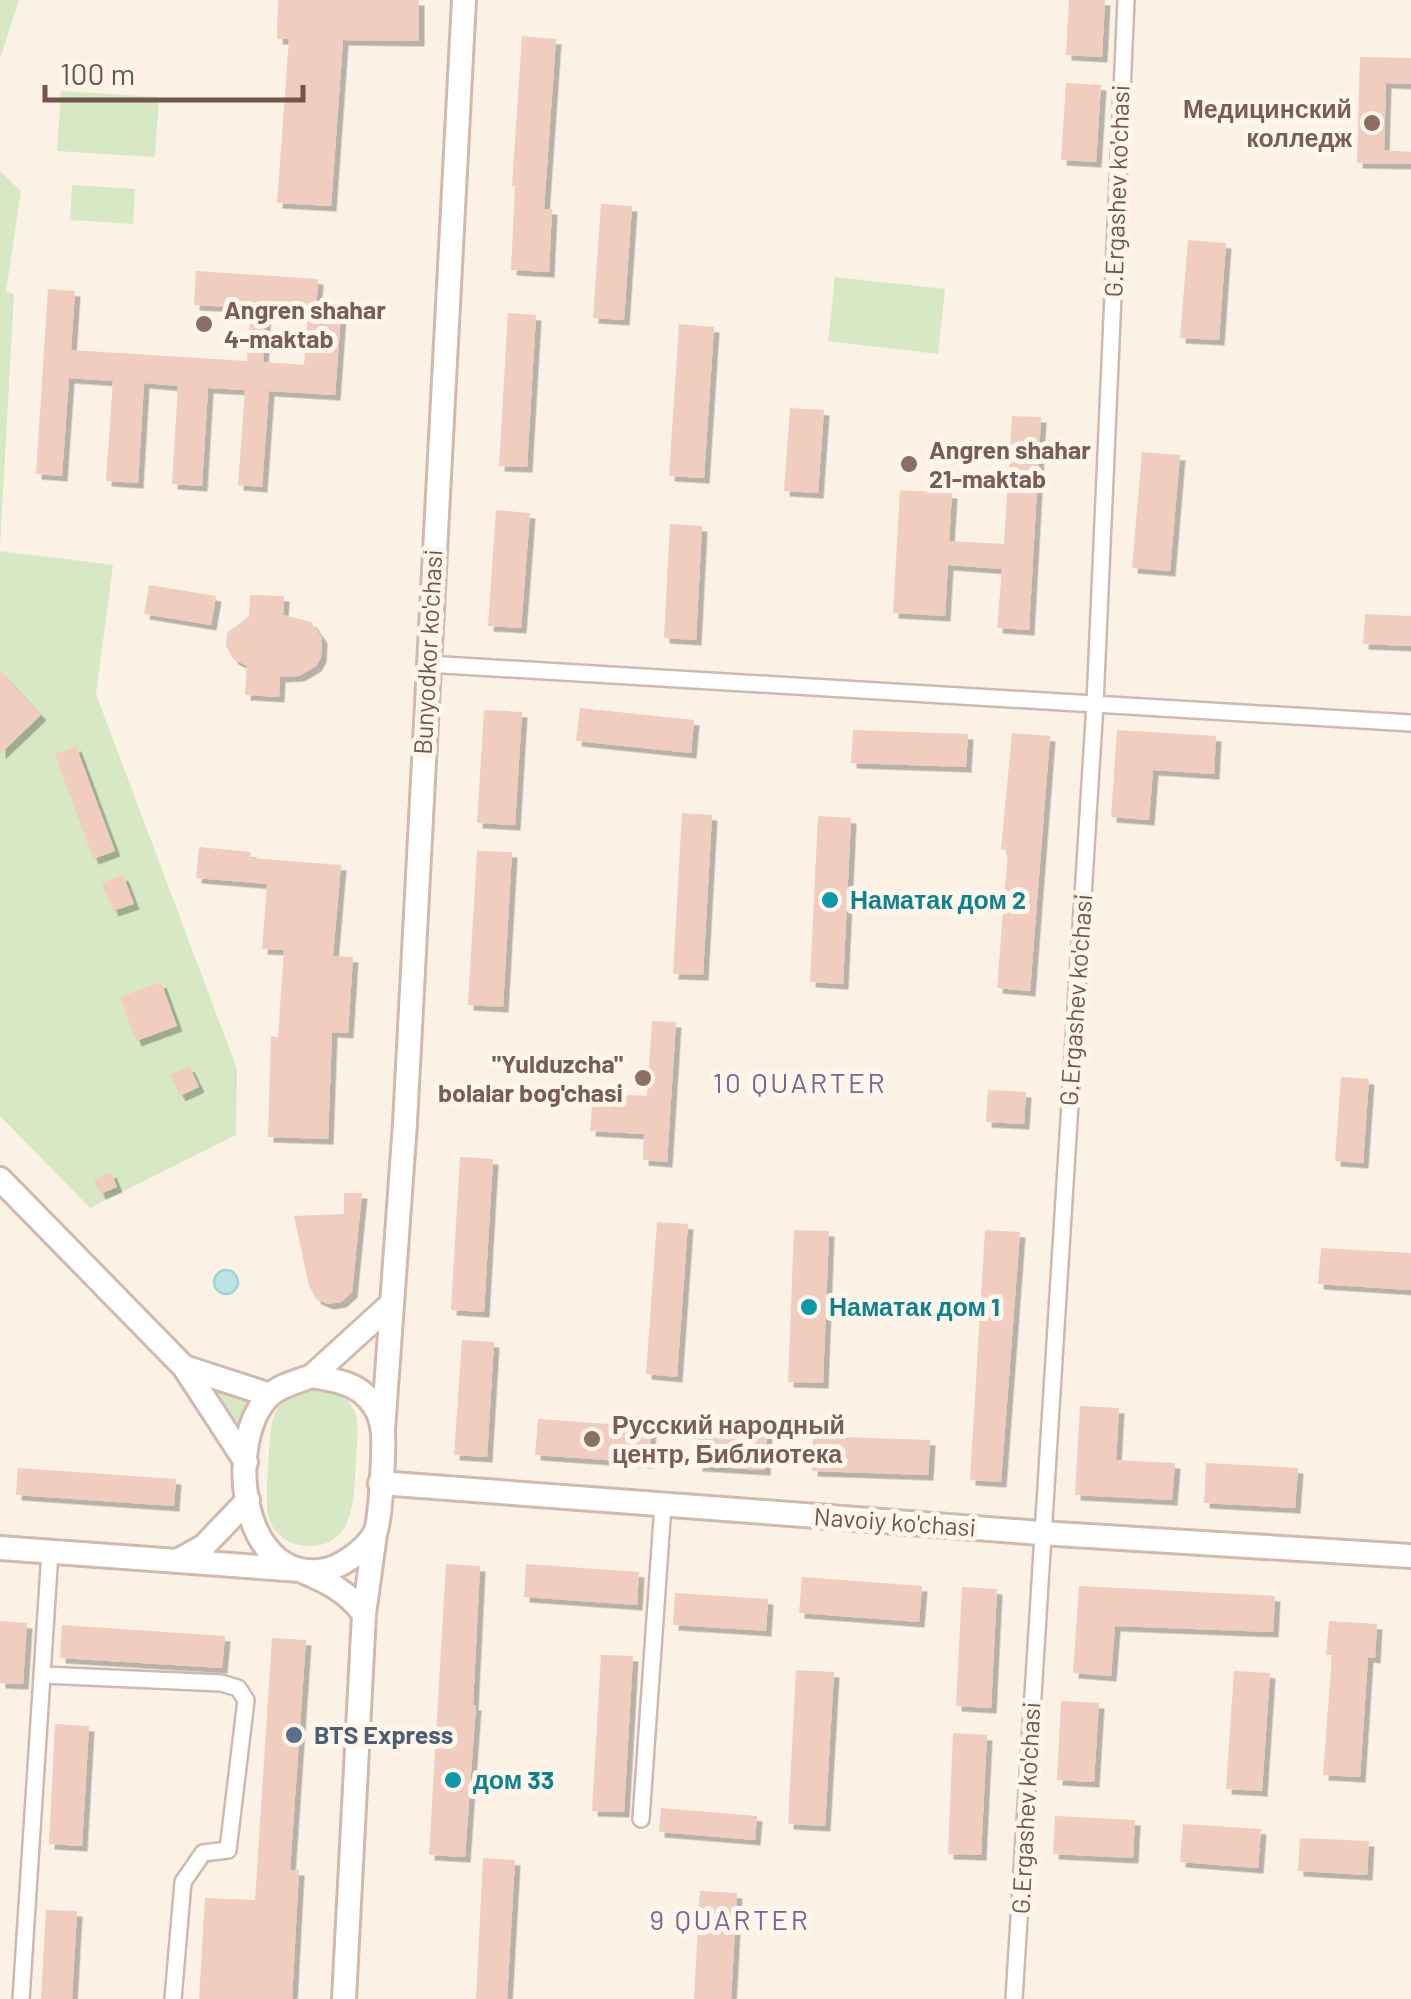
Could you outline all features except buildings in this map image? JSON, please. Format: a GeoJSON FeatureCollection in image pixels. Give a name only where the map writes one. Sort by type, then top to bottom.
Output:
{"type":"FeatureCollection","features":[{"type":"Feature","properties":{"kind":"main road","name":"Bunyodkor ko'chasi"},"geometry":{"type":"LineString","coordinates":[[383,1430],[405,1123],[464,0]]}},
{"type":"Feature","properties":{"kind":"main road"},"geometry":{"type":"LineString","coordinates":[[0,1179],[184,1367],[246,1462]]}},
{"type":"Feature","properties":{"kind":"main road"},"geometry":{"type":"LineString","coordinates":[[364,1614],[351,1597],[331,1582],[272,1556],[260,1542],[250,1521],[246,1462],[254,1420],[270,1395],[312,1376],[390,1305]]}},
{"type":"Feature","properties":{"kind":"main road"},"geometry":{"type":"LineString","coordinates":[[184,1367],[270,1395]]}},
{"type":"Feature","properties":{"kind":"main road"},"geometry":{"type":"LineString","coordinates":[[312,1376],[347,1383],[367,1396],[383,1430],[376,1532],[364,1614],[344,1999]]}},
{"type":"Feature","properties":{"kind":"main road","name":"Navoiy ko'chasi"},"geometry":{"type":"LineString","coordinates":[[380,1483],[1041,1534],[1411,1556]]}},
{"type":"Feature","properties":{"kind":"main road"},"geometry":{"type":"LineString","coordinates":[[177,1561],[204,1546],[248,1500]]}},
{"type":"Feature","properties":{"kind":"main road"},"geometry":{"type":"LineString","coordinates":[[0,1548],[320,1572],[359,1550],[376,1532]]}},
{"type":"Feature","properties":{"kind":"street","name":"G.Ergashev ko'chasi"},"geometry":{"type":"LineString","coordinates":[[1014,1999],[1095,704],[1126,0]]}},
{"type":"Feature","properties":{"kind":"street"},"geometry":{"type":"LineString","coordinates":[[427,664],[1411,722]]}},
{"type":"Feature","properties":{"kind":"street"},"geometry":{"type":"LineString","coordinates":[[640,1818],[663,1504]]}},
{"type":"Feature","properties":{"kind":"street"},"geometry":{"type":"LineString","coordinates":[[21,1999],[50,1552]]}},
{"type":"Feature","properties":{"kind":"street"},"geometry":{"type":"LineString","coordinates":[[42,1674],[221,1682],[238,1688],[246,1700],[228,1850],[202,1853],[183,1882],[173,1999]]}},
{"type":"Feature","properties":{"kind":"green space"},"geometry":{"type":"Polygon","coordinates":[[[0,0],[19,0],[0,59],[0,0]]]}},
{"type":"Feature","properties":{"kind":"green space"},"geometry":{"type":"Polygon","coordinates":[[[61,91],[159,97],[155,157],[57,151],[61,91]]]}},
{"type":"Feature","properties":{"kind":"green space"},"geometry":{"type":"Polygon","coordinates":[[[0,171],[21,191],[6,292],[14,294],[0,546],[0,171]]]}},
{"type":"Feature","properties":{"kind":"green space"},"geometry":{"type":"Polygon","coordinates":[[[72,185],[135,189],[133,224],[70,220],[72,185]]]}},
{"type":"Feature","properties":{"kind":"green space"},"geometry":{"type":"Polygon","coordinates":[[[835,277],[945,289],[938,354],[828,341],[835,277]]]}},
{"type":"Feature","properties":{"kind":"green space"},"geometry":{"type":"Polygon","coordinates":[[[0,551],[113,565],[96,694],[237,1069],[236,1135],[90,1208],[0,1116],[0,551]]]}},
{"type":"Feature","properties":{"kind":"green space"},"geometry":{"type":"Polygon","coordinates":[[[209,1385],[252,1400],[234,1428],[209,1385]]]}},
{"type":"Feature","properties":{"kind":"green space"},"geometry":{"type":"Polygon","coordinates":[[[308,1387],[329,1390],[346,1399],[356,1415],[358,1433],[353,1500],[345,1527],[324,1544],[308,1546],[294,1544],[278,1534],[267,1511],[267,1500],[274,1416],[288,1397],[308,1387]]]}},
{"type":"Feature","properties":{"kind":"water"},"geometry":{"type":"Polygon","coordinates":[[[226,1270],[238,1282],[226,1294],[214,1282],[226,1270]]]}},
{"type":"Feature","properties":{"kind":"place","name":"Медицинский колледж"},"geometry":{"type":"Point","coordinates":[1372,123]}},
{"type":"Feature","properties":{"kind":"place","name":"Angren shahar 4-maktab"},"geometry":{"type":"Point","coordinates":[204,324]}},
{"type":"Feature","properties":{"kind":"place","name":"Angren shahar 21-maktab"},"geometry":{"type":"Point","coordinates":[909,464]}},
{"type":"Feature","properties":{"kind":"place","name":"Наматак дом 2"},"geometry":{"type":"Point","coordinates":[830,900]}},
{"type":"Feature","properties":{"kind":"place","name":"\"Yulduzcha\" bolalar bog'chasi"},"geometry":{"type":"Point","coordinates":[643,1078]}},
{"type":"Feature","properties":{"kind":"place","name":"Наматак дом 1"},"geometry":{"type":"Point","coordinates":[809,1307]}},
{"type":"Feature","properties":{"kind":"place","name":"Русский народный центр, Библиотека"},"geometry":{"type":"Point","coordinates":[592,1439]}},
{"type":"Feature","properties":{"kind":"place","name":"BTS Express"},"geometry":{"type":"Point","coordinates":[294,1735]}},
{"type":"Feature","properties":{"kind":"place","name":"дом 33"},"geometry":{"type":"Point","coordinates":[453,1780]}},
{"type":"Feature","properties":{"kind":"district","name":"10 QUARTER"},"geometry":{"type":"Point","coordinates":[800,1083]}},
{"type":"Feature","properties":{"kind":"district","name":"9 QUARTER"},"geometry":{"type":"Point","coordinates":[730,1920]}}]}
